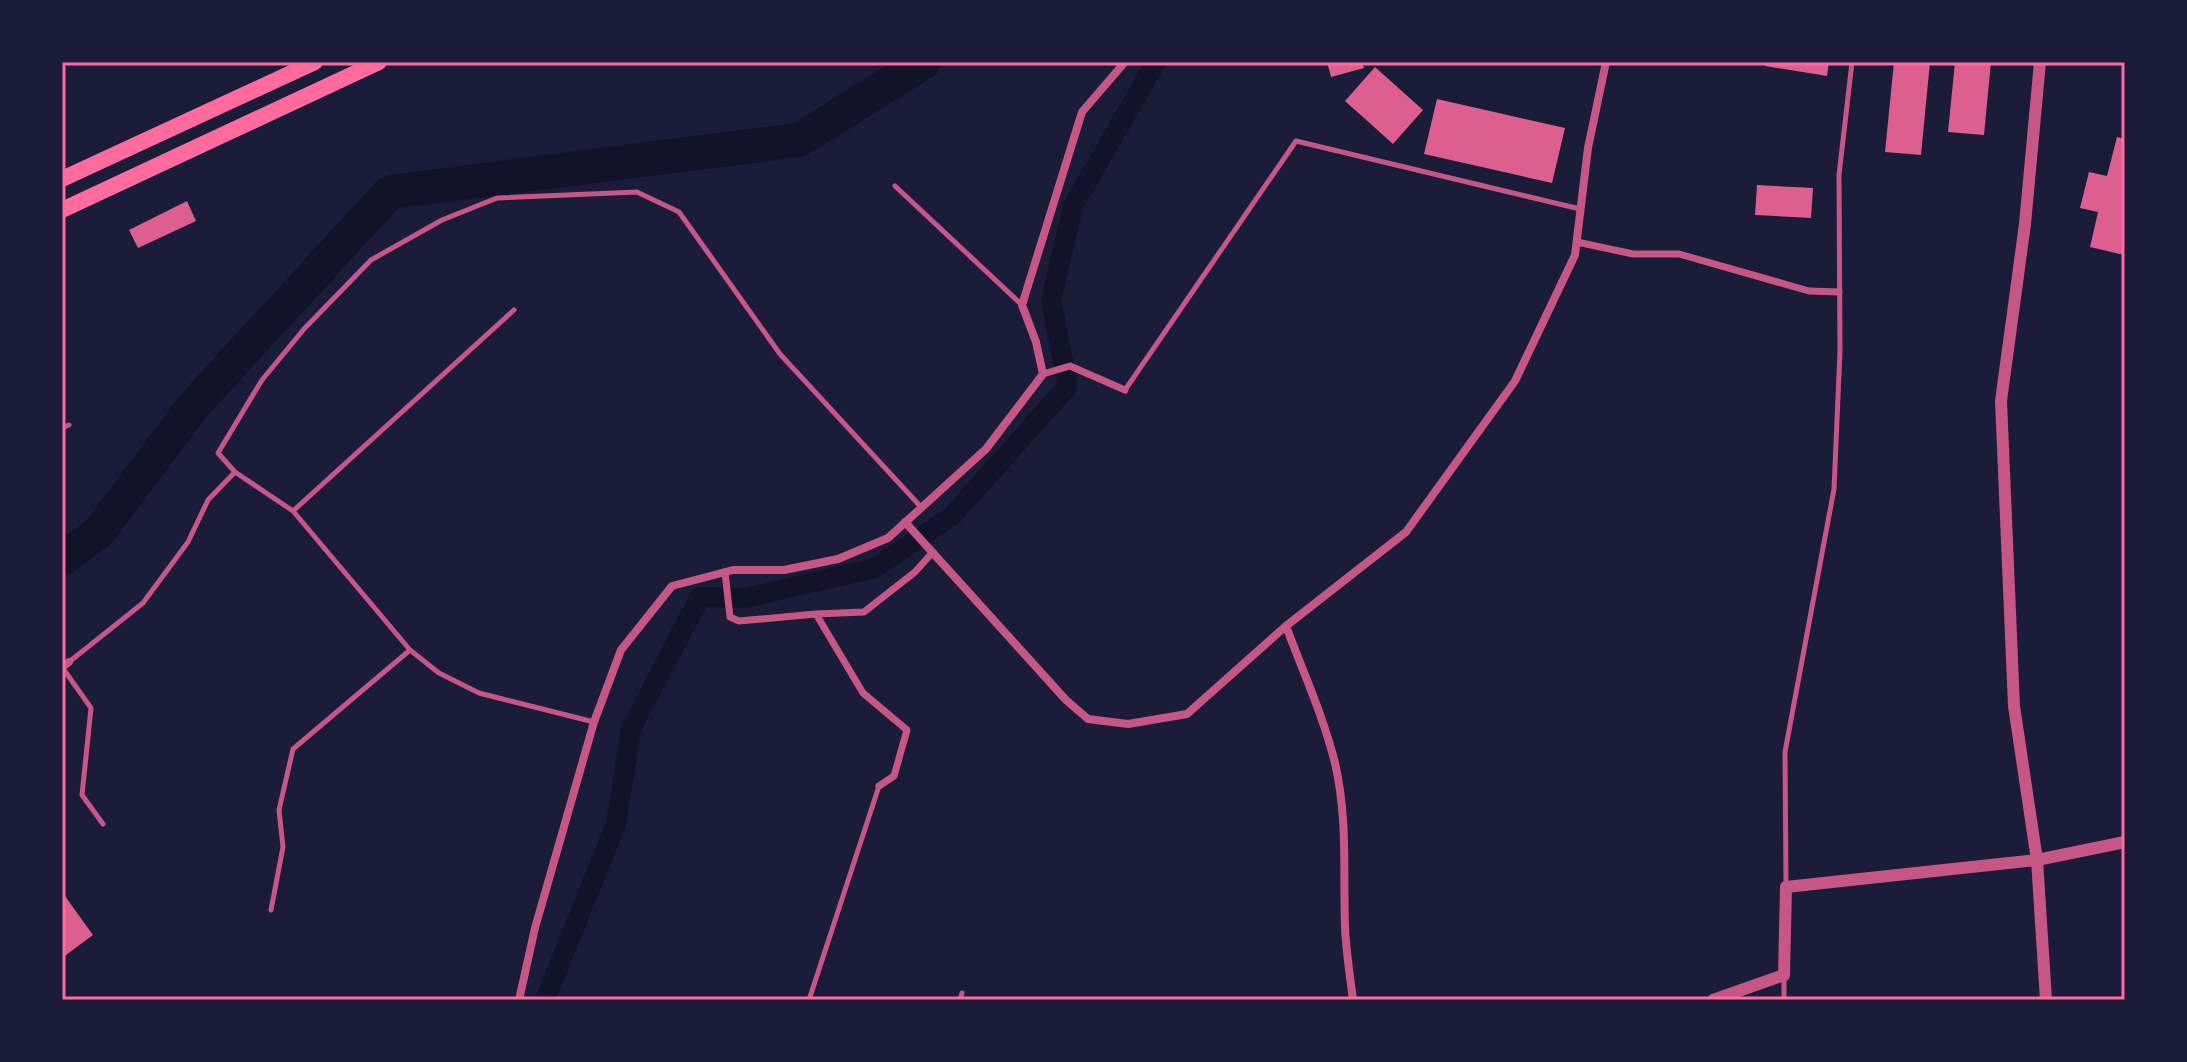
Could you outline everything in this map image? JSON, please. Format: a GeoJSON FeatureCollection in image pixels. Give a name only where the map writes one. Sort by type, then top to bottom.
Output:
{"type":"FeatureCollection","features":[{"type":"Feature","properties":{"kind":"main road"},"geometry":{"type":"LineString","coordinates":[[62,179],[315,62]]}},
{"type":"Feature","properties":{"kind":"main road"},"geometry":{"type":"LineString","coordinates":[[62,210],[379,62]]}},
{"type":"Feature","properties":{"kind":"street"},"geometry":{"type":"LineString","coordinates":[[1043,374],[1036,342],[1022,305],[1082,112],[1125,62]]}},
{"type":"Feature","properties":{"kind":"street"},"geometry":{"type":"LineString","coordinates":[[906,523],[1066,700],[1088,719],[1128,724],[1187,714],[1286,626],[1406,532],[1515,381],[1575,255],[1588,148],[1606,62]]}},
{"type":"Feature","properties":{"kind":"street"},"geometry":{"type":"LineString","coordinates":[[2040,62],[2025,224],[2001,401],[2014,706],[2037,860],[2046,1000]]}},
{"type":"Feature","properties":{"kind":"street"},"geometry":{"type":"LineString","coordinates":[[1577,242],[1633,254],[1679,254],[1809,291],[1839,292]]}},
{"type":"Feature","properties":{"kind":"street"},"geometry":{"type":"LineString","coordinates":[[519,1000],[535,928],[594,722],[621,650],[672,586],[725,572],[784,570],[838,559],[888,538],[986,449],[1043,374],[1070,366],[1125,390]]}},
{"type":"Feature","properties":{"kind":"street"},"geometry":{"type":"LineString","coordinates":[[725,572],[730,617],[739,621],[864,612],[915,572],[932,551]]}},
{"type":"Feature","properties":{"kind":"street"},"geometry":{"type":"LineString","coordinates":[[816,614],[863,693],[907,730],[894,776],[879,786]]}},
{"type":"Feature","properties":{"kind":"street"},"geometry":{"type":"LineString","coordinates":[[1286,626],[1316,695],[1335,764],[1346,859],[1345,927],[1353,1000]]}},
{"type":"Feature","properties":{"kind":"street"},"geometry":{"type":"LineString","coordinates":[[1713,1000],[1784,975],[1786,887],[2037,860],[2125,842]]}},
{"type":"Feature","properties":{"kind":"lane"},"geometry":{"type":"LineString","coordinates":[[1786,887],[1785,752],[1834,489],[1839,175],[1852,62]]}},
{"type":"Feature","properties":{"kind":"lane"},"geometry":{"type":"LineString","coordinates":[[1125,390],[1296,141],[1581,209]]}},
{"type":"Feature","properties":{"kind":"lane"},"geometry":{"type":"LineString","coordinates":[[895,186],[1022,305]]}},
{"type":"Feature","properties":{"kind":"lane"},"geometry":{"type":"LineString","coordinates":[[594,722],[479,693],[439,673],[410,650],[293,511],[235,472],[218,453],[262,380],[371,260],[442,220],[497,198],[637,192],[679,212],[780,354],[921,507]]}},
{"type":"Feature","properties":{"kind":"lane"},"geometry":{"type":"LineString","coordinates":[[293,511],[514,310]]}},
{"type":"Feature","properties":{"kind":"lane"},"geometry":{"type":"LineString","coordinates":[[62,428],[69,425]]}},
{"type":"Feature","properties":{"kind":"lane"},"geometry":{"type":"LineString","coordinates":[[103,824],[82,795],[91,708],[64,665],[143,603],[188,542],[208,500],[235,472]]}},
{"type":"Feature","properties":{"kind":"lane"},"geometry":{"type":"LineString","coordinates":[[271,910],[283,847],[279,810],[293,749],[410,650]]}},
{"type":"Feature","properties":{"kind":"lane"},"geometry":{"type":"LineString","coordinates":[[809,1000],[879,786]]}},
{"type":"Feature","properties":{"kind":"lane"},"geometry":{"type":"LineString","coordinates":[[1784,975],[1784,1000]]}},
{"type":"Feature","properties":{"kind":"building"},"geometry":{"type":"Polygon","coordinates":[[[1327,62],[1362,62],[1364,68],[1331,77],[1327,62]]]}},
{"type":"Feature","properties":{"kind":"building"},"geometry":{"type":"Polygon","coordinates":[[[1765,62],[1829,62],[1827,76],[1765,66],[1765,62]]]}},
{"type":"Feature","properties":{"kind":"building"},"geometry":{"type":"Polygon","coordinates":[[[1894,62],[1930,62],[1921,155],[1885,152],[1894,62]]]}},
{"type":"Feature","properties":{"kind":"building"},"geometry":{"type":"Polygon","coordinates":[[[1955,62],[1991,62],[1984,135],[1948,132],[1955,62]]]}},
{"type":"Feature","properties":{"kind":"building"},"geometry":{"type":"Polygon","coordinates":[[[1375,67],[1423,110],[1393,144],[1345,101],[1375,67]]]}},
{"type":"Feature","properties":{"kind":"building"},"geometry":{"type":"Polygon","coordinates":[[[1437,99],[1565,128],[1552,183],[1424,154],[1437,99]]]}},
{"type":"Feature","properties":{"kind":"building"},"geometry":{"type":"Polygon","coordinates":[[[2117,137],[2125,139],[2124,255],[2090,247],[2098,212],[2080,208],[2089,172],[2107,176],[2117,137]]]}},
{"type":"Feature","properties":{"kind":"building"},"geometry":{"type":"Polygon","coordinates":[[[1757,185],[1813,188],[1811,218],[1755,215],[1757,185]]]}},
{"type":"Feature","properties":{"kind":"building"},"geometry":{"type":"Polygon","coordinates":[[[187,201],[196,221],[138,248],[129,230],[187,201]]]}},
{"type":"Feature","properties":{"kind":"building"},"geometry":{"type":"Polygon","coordinates":[[[62,892],[93,935],[62,958],[62,892]]]}},
{"type":"Feature","properties":{"kind":"waterway"},"geometry":{"type":"LineString","coordinates":[[62,559],[98,533],[194,405],[390,192],[799,140],[924,62]]}},
{"type":"Feature","properties":{"kind":"waterway"},"geometry":{"type":"LineString","coordinates":[[545,1000],[616,824],[631,729],[700,597],[745,598],[875,568],[952,516],[1068,386],[1051,300],[1073,206],[1156,62]]}}]}
